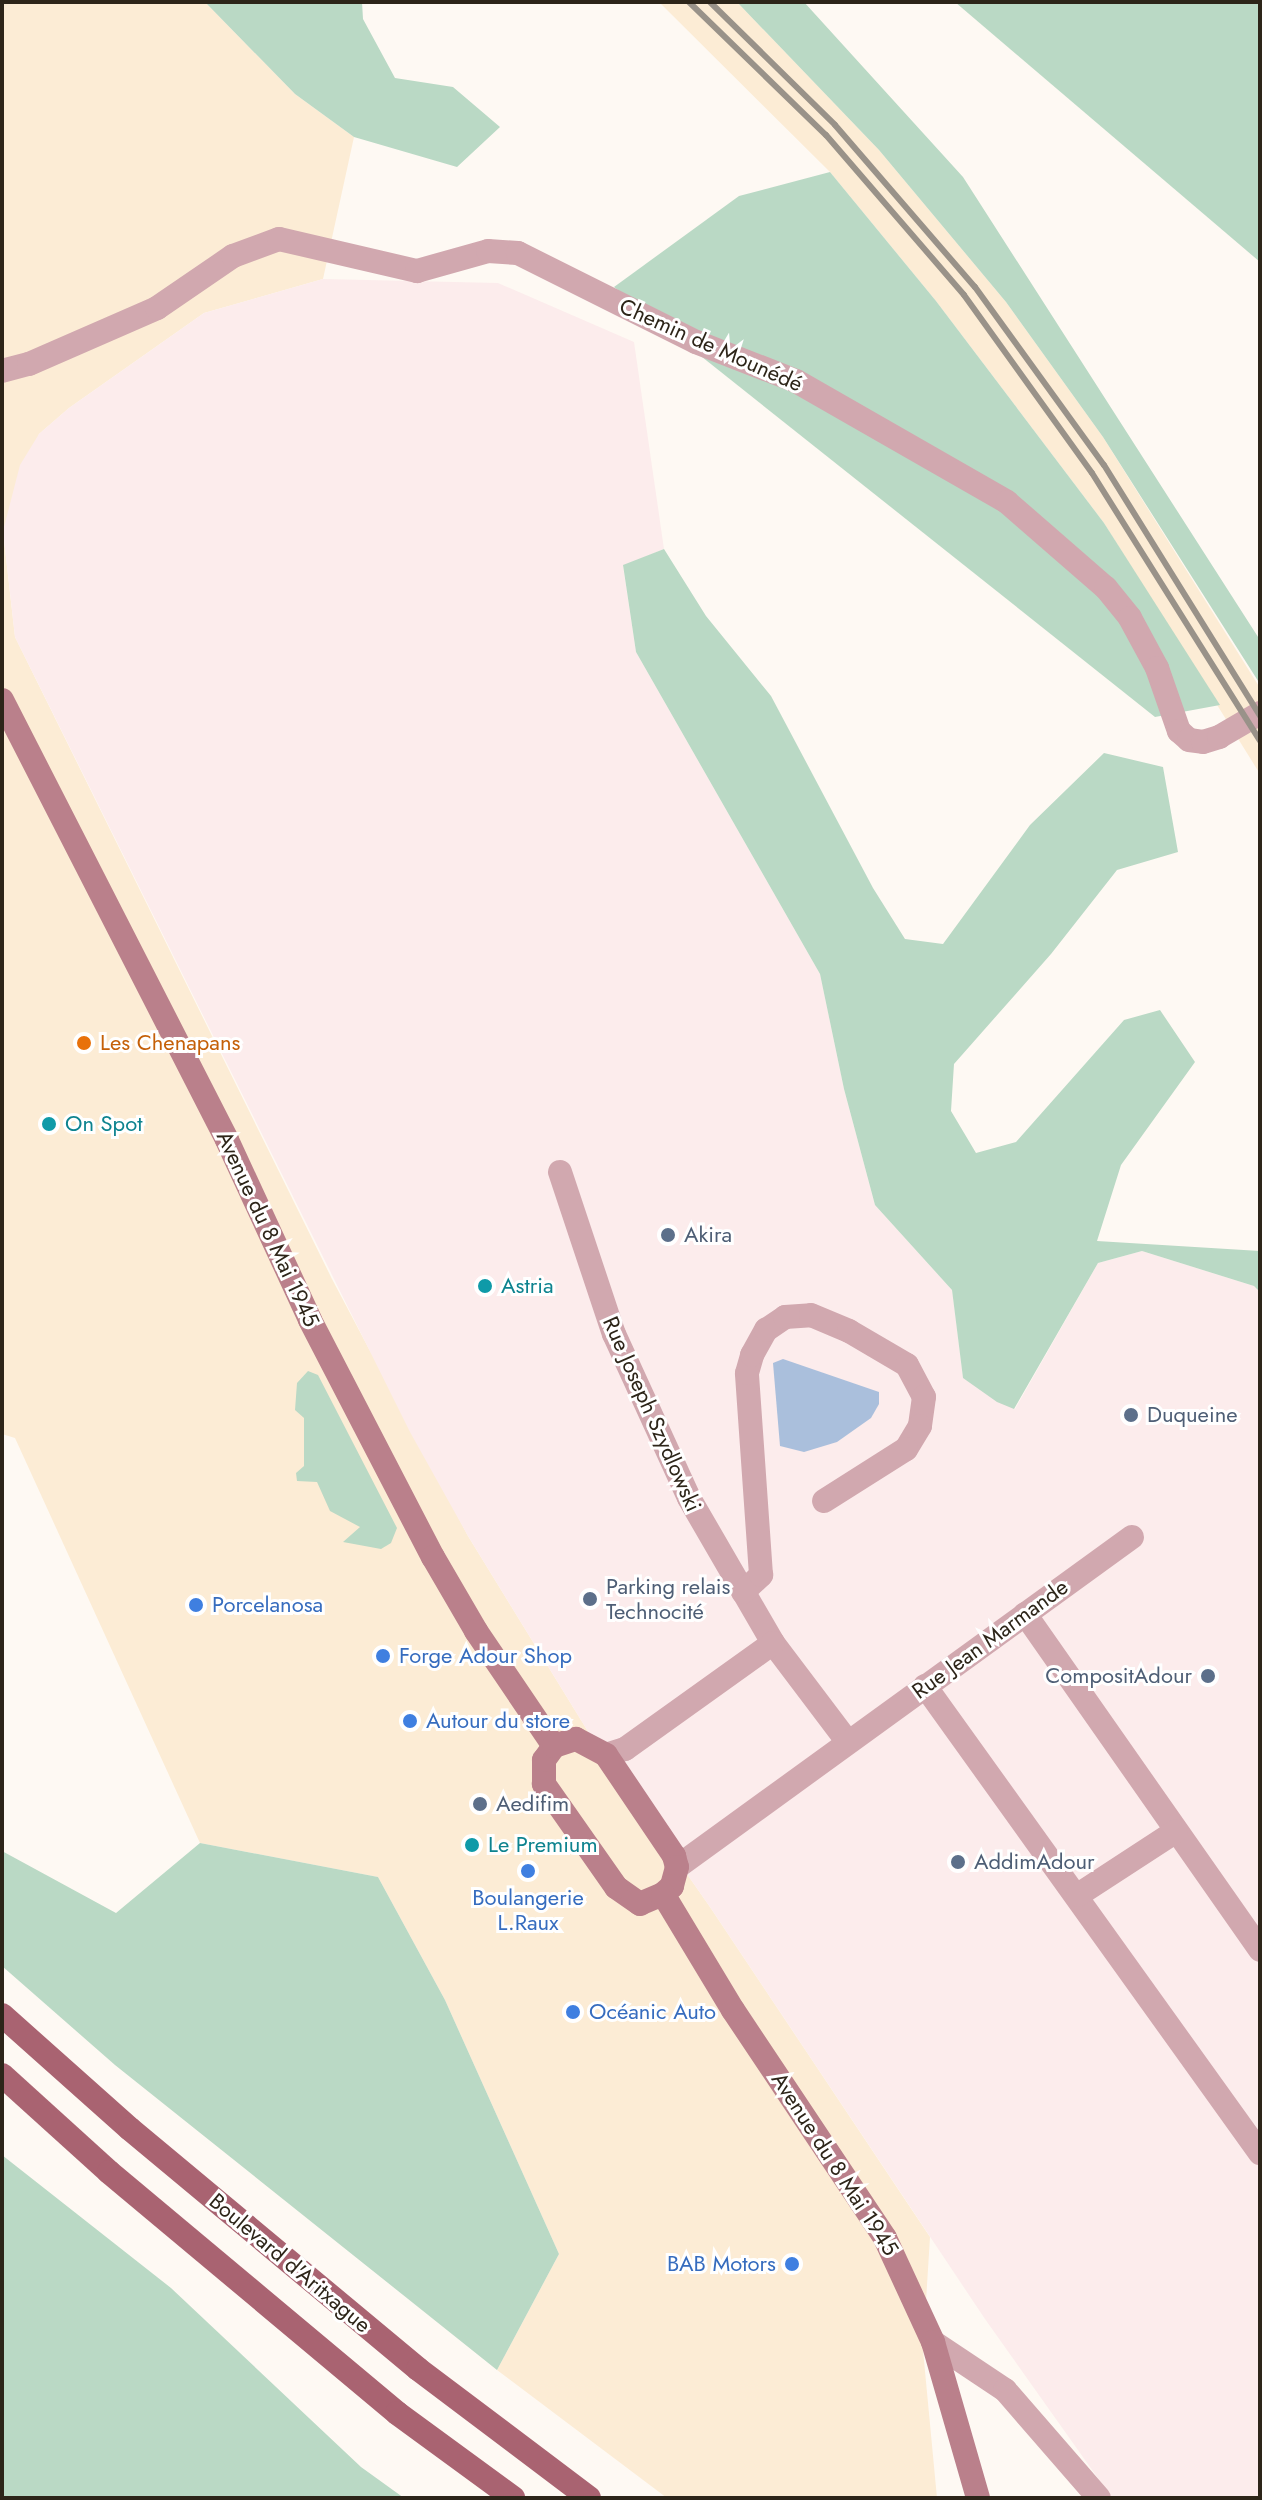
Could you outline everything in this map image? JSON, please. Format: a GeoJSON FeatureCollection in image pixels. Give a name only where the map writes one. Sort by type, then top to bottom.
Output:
{"type":"FeatureCollection","features":[{"type":"Feature","properties":{"kind":"main road","name":"Avenue du 8 Mai 1945"},"geometry":{"type":"LineString","coordinates":[[2,700],[171,1029],[310,1320],[433,1557],[476,1631],[554,1746]]}},
{"type":"Feature","properties":{"kind":"main road"},"geometry":{"type":"LineString","coordinates":[[576,1739],[606,1755],[674,1856],[677,1867],[672,1886],[663,1894],[640,1904],[616,1887],[544,1784],[544,1760],[554,1746],[576,1739]]}},
{"type":"Feature","properties":{"kind":"main road","name":"Avenue du 8 Mai 1945"},"geometry":{"type":"LineString","coordinates":[[663,1894],[733,2010],[885,2238],[933,2342],[966,2452],[975,2498]]}},
{"type":"Feature","properties":{"kind":"main road","name":"Boulevard d'Aritxague"},"geometry":{"type":"LineString","coordinates":[[2,2015],[130,2129],[418,2369],[589,2498]]}},
{"type":"Feature","properties":{"kind":"main road","name":"Boulevard d'Aritxague"},"geometry":{"type":"LineString","coordinates":[[2,2075],[109,2172],[397,2413],[513,2498]]}},
{"type":"Feature","properties":{"kind":"street","name":"Chemin de Mounédé"},"geometry":{"type":"LineString","coordinates":[[2,371],[29,364],[157,308],[233,256],[279,239],[417,271],[488,251],[518,253],[696,342],[796,381],[1007,502],[1106,588],[1130,618],[1157,668],[1179,731],[1189,740],[1203,742],[1219,737],[1260,713]]}},
{"type":"Feature","properties":{"kind":"street","name":"Rue Joseph Szydlowski"},"geometry":{"type":"LineString","coordinates":[[560,1172],[614,1334],[652,1424],[696,1512],[773,1643]]}},
{"type":"Feature","properties":{"kind":"street"},"geometry":{"type":"LineString","coordinates":[[743,1592],[761,1575],[747,1373],[766,1330],[785,1317],[811,1315],[849,1331],[907,1365],[924,1397],[920,1426],[906,1449],[824,1501]]}},
{"type":"Feature","properties":{"kind":"street","name":"Rue Jean Marmande"},"geometry":{"type":"LineString","coordinates":[[677,1867],[1132,1537]]}},
{"type":"Feature","properties":{"kind":"street"},"geometry":{"type":"LineString","coordinates":[[1025,1614],[1260,1950]]}},
{"type":"Feature","properties":{"kind":"street"},"geometry":{"type":"LineString","coordinates":[[606,1755],[625,1749],[773,1643],[848,1742]]}},
{"type":"Feature","properties":{"kind":"street"},"geometry":{"type":"LineString","coordinates":[[925,1686],[1078,1895],[1260,2153]]}},
{"type":"Feature","properties":{"kind":"street"},"geometry":{"type":"LineString","coordinates":[[1078,1895],[1176,1831]]}},
{"type":"Feature","properties":{"kind":"street"},"geometry":{"type":"LineString","coordinates":[[933,2342],[1005,2390],[1099,2498]]}},
{"type":"Feature","properties":{"kind":"shaded area"},"geometry":{"type":"Polygon","coordinates":[[[2,2],[205,2],[295,94],[354,137],[323,279],[204,313],[69,408],[39,434],[3,531],[15,637],[332,1279],[468,1536],[592,1738],[710,1907],[930,2237],[923,2350],[937,2498],[667,2498],[497,2370],[559,2254],[445,2000],[378,1877],[200,1843],[15,1438],[2,1434],[2,2]]]}},
{"type":"Feature","properties":{"kind":"shaded area"},"geometry":{"type":"Polygon","coordinates":[[[659,2],[737,2],[879,150],[1006,302],[1103,437],[1260,688],[1260,774],[1104,523],[936,301],[830,172],[659,2]]]}},
{"type":"Feature","properties":{"kind":"shaded area"},"geometry":{"type":"Polygon","coordinates":[[[323,279],[498,283],[634,342],[664,549],[623,566],[636,652],[820,974],[844,1089],[875,1205],[952,1290],[963,1378],[1015,1409],[1098,1263],[1142,1251],[1254,1286],[1260,1292],[1260,2498],[1112,2498],[985,2319],[710,1907],[592,1738],[468,1536],[410,1432],[15,637],[3,531],[20,465],[39,434],[69,408],[204,313],[323,279]]]}},
{"type":"Feature","properties":{"kind":"green space"},"geometry":{"type":"Polygon","coordinates":[[[205,2],[362,2],[363,19],[395,78],[453,87],[500,127],[457,167],[354,137],[295,94],[205,2]]]}},
{"type":"Feature","properties":{"kind":"green space"},"geometry":{"type":"Polygon","coordinates":[[[737,2],[804,2],[963,177],[1260,640],[1260,684],[1103,437],[1006,302],[879,150],[737,2]]]}},
{"type":"Feature","properties":{"kind":"green space"},"geometry":{"type":"Polygon","coordinates":[[[955,2],[1260,2],[1260,262],[955,2]]]}},
{"type":"Feature","properties":{"kind":"green space"},"geometry":{"type":"Polygon","coordinates":[[[830,172],[936,301],[1104,523],[1220,705],[1155,717],[614,287],[739,196],[830,172]]]}},
{"type":"Feature","properties":{"kind":"green space"},"geometry":{"type":"Polygon","coordinates":[[[664,549],[706,616],[771,696],[873,888],[905,939],[943,944],[1030,825],[1104,753],[1163,767],[1178,852],[1117,870],[1051,954],[954,1064],[951,1111],[976,1153],[1016,1142],[1124,1020],[1160,1010],[1195,1062],[1121,1165],[1097,1241],[1260,1251],[1260,1292],[1254,1286],[1142,1251],[1098,1263],[1014,1409],[997,1402],[963,1378],[952,1290],[875,1205],[844,1089],[820,974],[636,652],[623,565],[664,549]]]}},
{"type":"Feature","properties":{"kind":"green space"},"geometry":{"type":"Polygon","coordinates":[[[308,1371],[318,1375],[397,1528],[391,1543],[381,1549],[343,1542],[360,1527],[330,1511],[317,1482],[297,1481],[296,1473],[304,1466],[304,1418],[295,1410],[297,1383],[308,1371]]]}},
{"type":"Feature","properties":{"kind":"green space"},"geometry":{"type":"Polygon","coordinates":[[[200,1843],[378,1877],[445,2000],[559,2254],[497,2370],[115,2065],[2,1966],[2,1851],[116,1913],[200,1843]]]}},
{"type":"Feature","properties":{"kind":"green space"},"geometry":{"type":"Polygon","coordinates":[[[2,2155],[171,2288],[361,2467],[404,2498],[2,2498],[2,2155]]]}},
{"type":"Feature","properties":{"kind":"water"},"geometry":{"type":"Polygon","coordinates":[[[783,1359],[879,1392],[879,1404],[871,1418],[837,1442],[804,1452],[780,1446],[773,1363],[783,1359]]]}},
{"type":"Feature","properties":{"kind":"railway"},"geometry":{"type":"LineString","coordinates":[[689,2],[826,135],[964,295],[1092,473],[1260,741]]}},
{"type":"Feature","properties":{"kind":"railway"},"geometry":{"type":"LineString","coordinates":[[710,2],[835,125],[975,287],[1104,465],[1260,716]]}},
{"type":"Feature","properties":{"kind":"place","name":"Les Chenapans"},"geometry":{"type":"Point","coordinates":[84,1043]}},
{"type":"Feature","properties":{"kind":"place","name":"On Spot"},"geometry":{"type":"Point","coordinates":[49,1124]}},
{"type":"Feature","properties":{"kind":"place","name":"Akira"},"geometry":{"type":"Point","coordinates":[668,1235]}},
{"type":"Feature","properties":{"kind":"place","name":"Astria"},"geometry":{"type":"Point","coordinates":[485,1286]}},
{"type":"Feature","properties":{"kind":"place","name":"Duqueine"},"geometry":{"type":"Point","coordinates":[1131,1415]}},
{"type":"Feature","properties":{"kind":"place","name":"Parking relais Technocité"},"geometry":{"type":"Point","coordinates":[590,1599]}},
{"type":"Feature","properties":{"kind":"place","name":"Porcelanosa"},"geometry":{"type":"Point","coordinates":[196,1605]}},
{"type":"Feature","properties":{"kind":"place","name":"Forge Adour Shop"},"geometry":{"type":"Point","coordinates":[383,1656]}},
{"type":"Feature","properties":{"kind":"place","name":"CompositAdour"},"geometry":{"type":"Point","coordinates":[1208,1676]}},
{"type":"Feature","properties":{"kind":"place","name":"Autour du store"},"geometry":{"type":"Point","coordinates":[410,1721]}},
{"type":"Feature","properties":{"kind":"place","name":"Aedifim"},"geometry":{"type":"Point","coordinates":[480,1804]}},
{"type":"Feature","properties":{"kind":"place","name":"Le Premium"},"geometry":{"type":"Point","coordinates":[472,1845]}},
{"type":"Feature","properties":{"kind":"place","name":"AddimAdour"},"geometry":{"type":"Point","coordinates":[958,1862]}},
{"type":"Feature","properties":{"kind":"place","name":"Boulangerie L.Raux"},"geometry":{"type":"Point","coordinates":[528,1871]}},
{"type":"Feature","properties":{"kind":"place","name":"Océanic Auto"},"geometry":{"type":"Point","coordinates":[573,2012]}},
{"type":"Feature","properties":{"kind":"place","name":"BAB Motors"},"geometry":{"type":"Point","coordinates":[792,2264]}}]}
